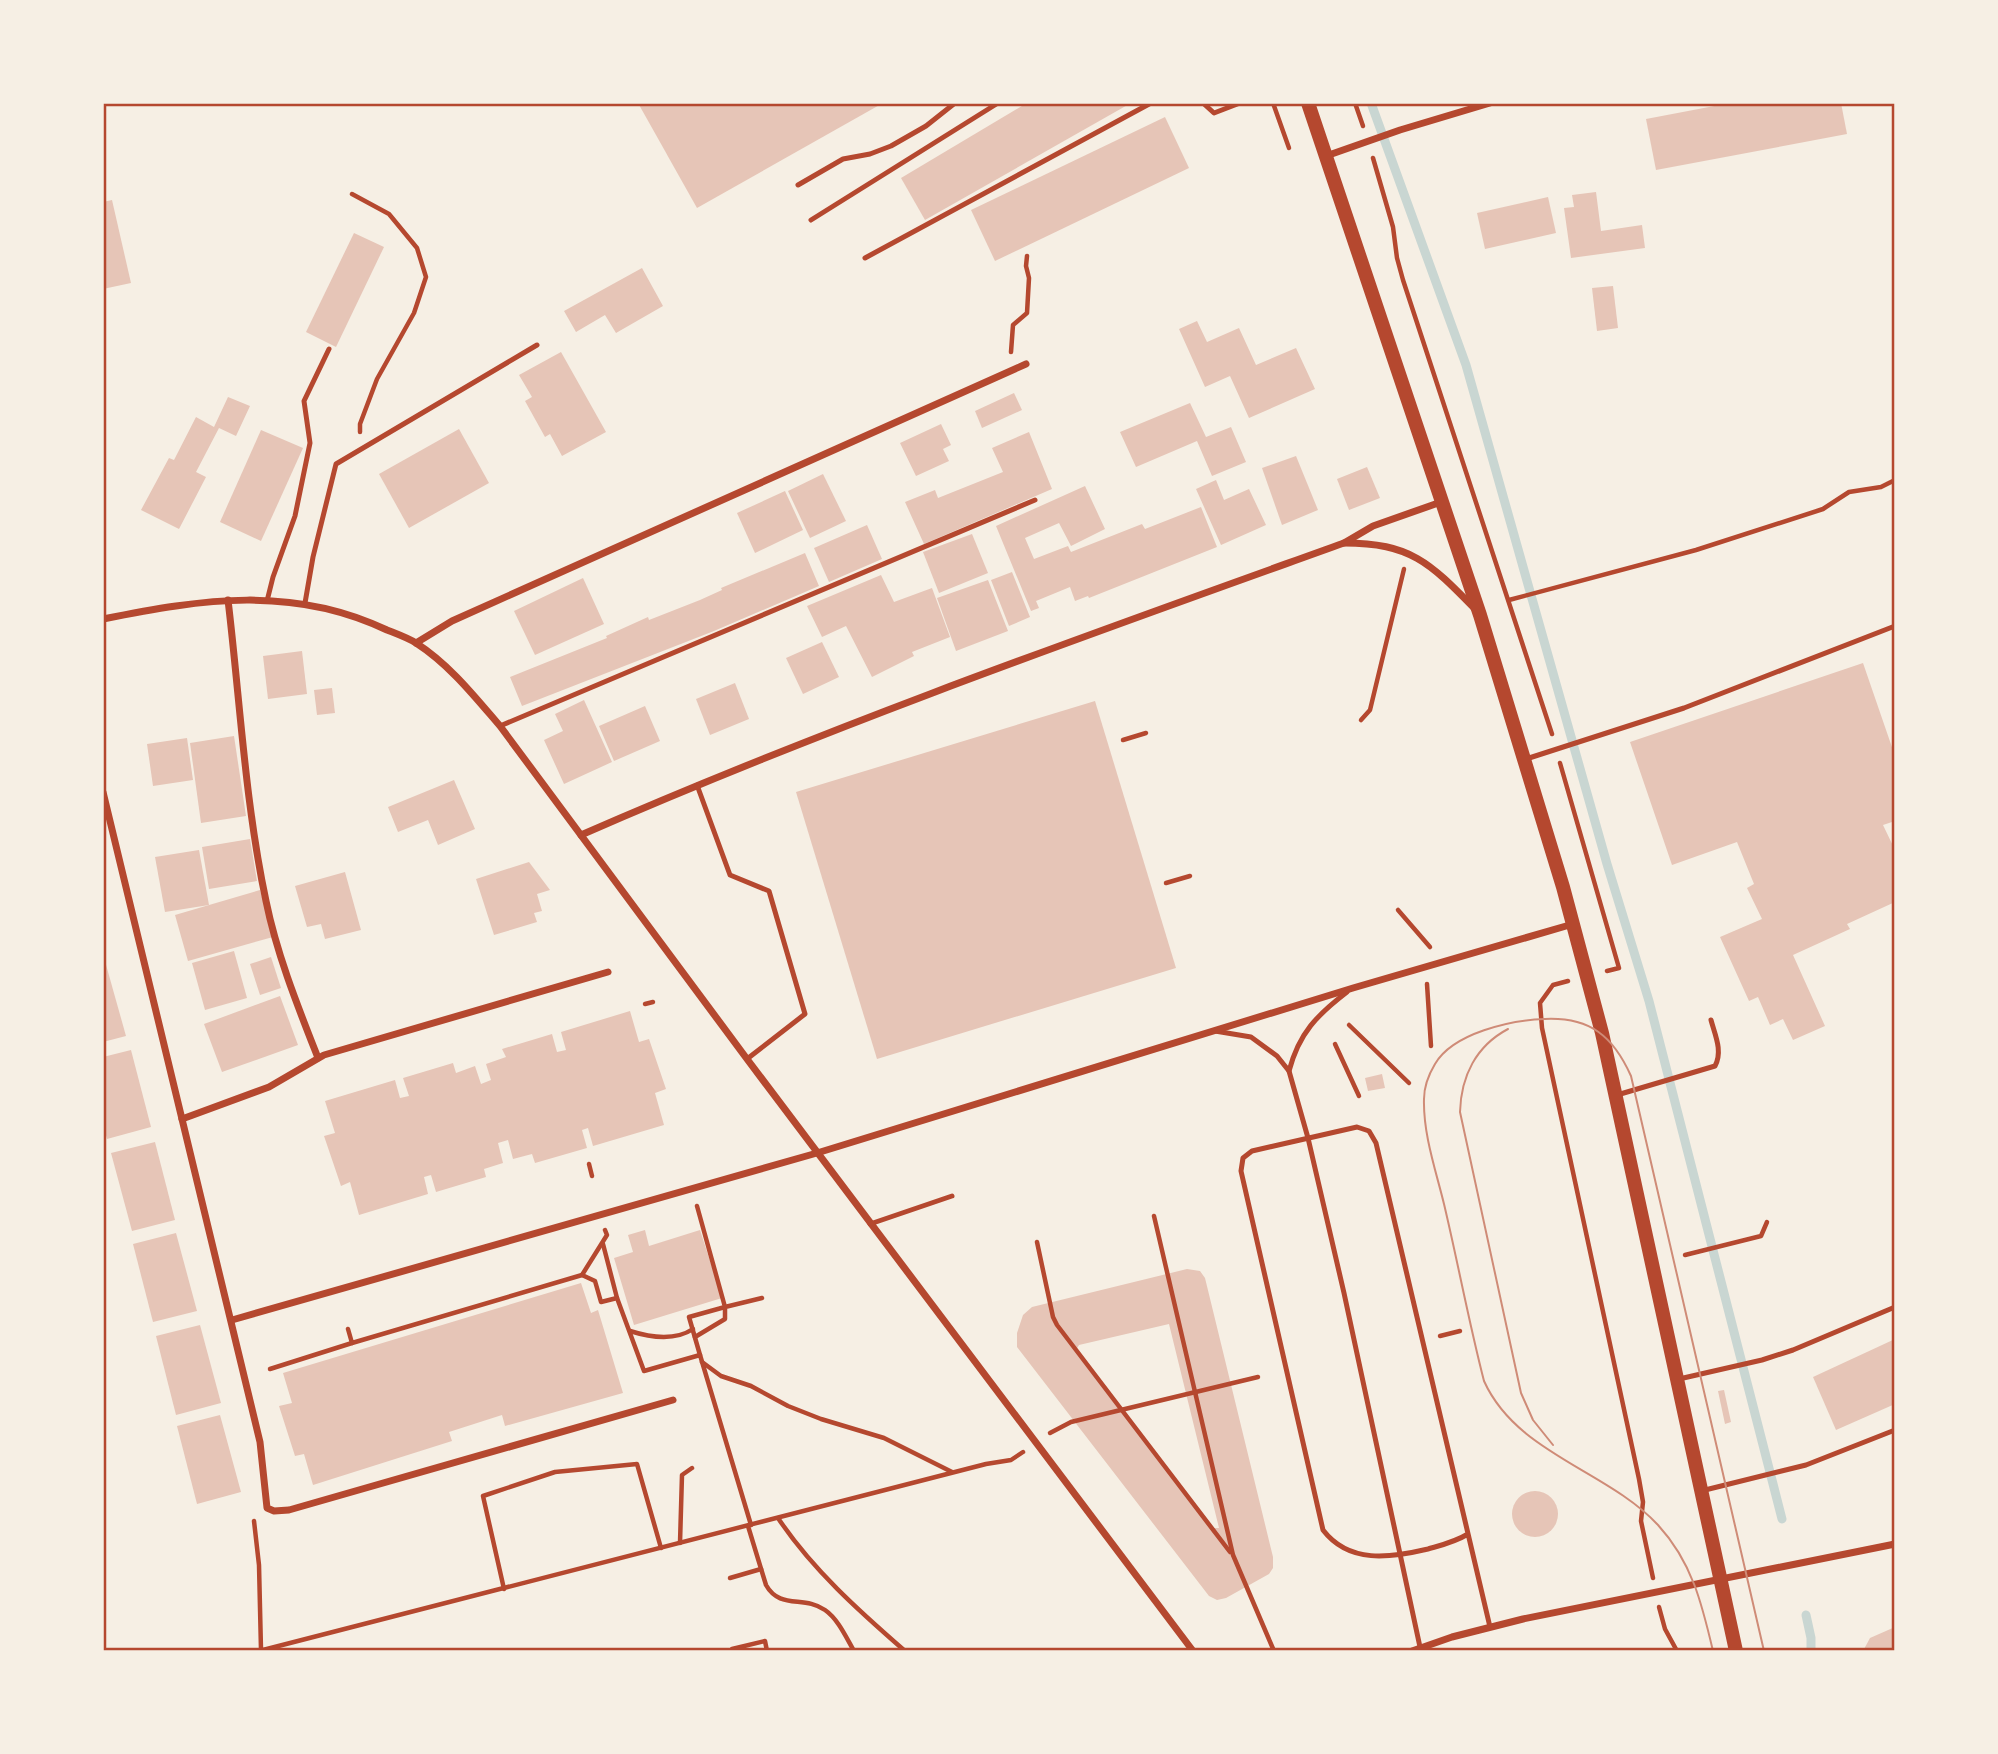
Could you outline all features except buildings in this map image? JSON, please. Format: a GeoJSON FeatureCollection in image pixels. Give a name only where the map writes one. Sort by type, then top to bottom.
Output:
{"type":"FeatureCollection","features":[{"type":"Feature","properties":{"kind":"main road"},"geometry":{"type":"LineString","coordinates":[[1308,103],[1480,615],[1573,924],[1615,1096],[1736,1651]]}},
{"type":"Feature","properties":{"kind":"street"},"geometry":{"type":"LineString","coordinates":[[1325,156],[1490,103]]}},
{"type":"Feature","properties":{"kind":"street"},"geometry":{"type":"LineString","coordinates":[[416,643],[452,621],[1026,364]]}},
{"type":"Feature","properties":{"kind":"street"},"geometry":{"type":"LineString","coordinates":[[581,835],[696,784],[1113,626],[1343,543],[1373,526],[1442,502]]}},
{"type":"Feature","properties":{"kind":"street"},"geometry":{"type":"LineString","coordinates":[[1343,543],[1390,546],[1421,560],[1480,615]]}},
{"type":"Feature","properties":{"kind":"street"},"geometry":{"type":"LineString","coordinates":[[228,600],[253,826],[266,903],[293,995],[318,1058]]}},
{"type":"Feature","properties":{"kind":"street"},"geometry":{"type":"LineString","coordinates":[[103,619],[194,603],[228,600],[305,603],[356,615],[416,643],[460,680],[500,726],[870,1224],[1193,1651]]}},
{"type":"Feature","properties":{"kind":"street"},"geometry":{"type":"LineString","coordinates":[[103,792],[260,1442],[267,1508],[274,1511],[302,1507],[673,1400]]}},
{"type":"Feature","properties":{"kind":"street"},"geometry":{"type":"LineString","coordinates":[[232,1320],[817,1153],[1353,988],[1573,924]]}},
{"type":"Feature","properties":{"kind":"street"},"geometry":{"type":"LineString","coordinates":[[182,1119],[270,1087],[318,1058],[608,972]]}},
{"type":"Feature","properties":{"kind":"street"},"geometry":{"type":"LineString","coordinates":[[1412,1651],[1490,1627],[1895,1544]]}},
{"type":"Feature","properties":{"kind":"lane"},"geometry":{"type":"LineString","coordinates":[[798,185],[843,159],[870,154],[891,146],[926,126],[955,103]]}},
{"type":"Feature","properties":{"kind":"lane"},"geometry":{"type":"LineString","coordinates":[[811,220],[998,103]]}},
{"type":"Feature","properties":{"kind":"lane"},"geometry":{"type":"LineString","coordinates":[[865,258],[1151,103]]}},
{"type":"Feature","properties":{"kind":"lane"},"geometry":{"type":"LineString","coordinates":[[1203,103],[1214,113],[1240,103]]}},
{"type":"Feature","properties":{"kind":"lane"},"geometry":{"type":"LineString","coordinates":[[305,603],[313,557],[336,464],[537,345]]}},
{"type":"Feature","properties":{"kind":"lane"},"geometry":{"type":"LineString","coordinates":[[267,601],[295,516],[310,443],[304,401],[330,349]]}},
{"type":"Feature","properties":{"kind":"lane"},"geometry":{"type":"LineString","coordinates":[[500,726],[1035,500]]}},
{"type":"Feature","properties":{"kind":"lane"},"geometry":{"type":"LineString","coordinates":[[1524,760],[1684,708],[1895,626]]}},
{"type":"Feature","properties":{"kind":"lane"},"geometry":{"type":"LineString","coordinates":[[696,784],[730,875],[769,891],[805,1014],[747,1059]]}},
{"type":"Feature","properties":{"kind":"lane"},"geometry":{"type":"LineString","coordinates":[[1289,1071],[1294,1051],[1305,1031],[1323,1010],[1353,988]]}},
{"type":"Feature","properties":{"kind":"lane"},"geometry":{"type":"LineString","coordinates":[[1615,1096],[1715,1066],[1720,1057],[1711,1020]]}},
{"type":"Feature","properties":{"kind":"lane"},"geometry":{"type":"LineString","coordinates":[[1212,1031],[1251,1037],[1277,1056],[1289,1071],[1308,1138],[1420,1647]]}},
{"type":"Feature","properties":{"kind":"lane"},"geometry":{"type":"LineString","coordinates":[[1468,1534],[1458,1541],[1401,1555],[1369,1556],[1347,1550],[1332,1541],[1322,1530],[1241,1171],[1243,1158],[1252,1152],[1357,1127],[1369,1131],[1376,1143],[1490,1627]]}},
{"type":"Feature","properties":{"kind":"lane"},"geometry":{"type":"LineString","coordinates":[[870,1224],[952,1196]]}},
{"type":"Feature","properties":{"kind":"lane"},"geometry":{"type":"LineString","coordinates":[[1676,1379],[1762,1360],[1793,1350],[1895,1307]]}},
{"type":"Feature","properties":{"kind":"lane"},"geometry":{"type":"LineString","coordinates":[[1701,1491],[1790,1469],[1895,1430]]}},
{"type":"Feature","properties":{"kind":"path"},"geometry":{"type":"LineString","coordinates":[[1273,103],[1289,148]]}},
{"type":"Feature","properties":{"kind":"path"},"geometry":{"type":"LineString","coordinates":[[1355,103],[1364,130]]}},
{"type":"Feature","properties":{"kind":"path"},"geometry":{"type":"LineString","coordinates":[[1371,153],[1393,227],[1403,280],[1556,750],[1619,968],[1613,970]]}},
{"type":"Feature","properties":{"kind":"path"},"geometry":{"type":"LineString","coordinates":[[352,194],[389,214],[417,248],[426,277],[414,313],[377,379],[360,424],[359,450]]}},
{"type":"Feature","properties":{"kind":"path"},"geometry":{"type":"LineString","coordinates":[[1012,371],[1010,340],[1013,325],[1027,313],[1027,256]]}},
{"type":"Feature","properties":{"kind":"path"},"geometry":{"type":"LineString","coordinates":[[1509,600],[1696,550],[1823,509],[1849,492],[1881,486],[1895,480]]}},
{"type":"Feature","properties":{"kind":"path"},"geometry":{"type":"LineString","coordinates":[[1361,720],[1370,710],[1404,568]]}},
{"type":"Feature","properties":{"kind":"path"},"geometry":{"type":"LineString","coordinates":[[1123,740],[1146,733]]}},
{"type":"Feature","properties":{"kind":"path"},"geometry":{"type":"LineString","coordinates":[[1166,883],[1190,876]]}},
{"type":"Feature","properties":{"kind":"path"},"geometry":{"type":"LineString","coordinates":[[1398,911],[1433,951]]}},
{"type":"Feature","properties":{"kind":"path"},"geometry":{"type":"LineString","coordinates":[[1560,983],[1553,985],[1540,1003],[1542,1028],[1639,1479],[1643,1502],[1641,1521],[1648,1557]]}},
{"type":"Feature","properties":{"kind":"path"},"geometry":{"type":"LineString","coordinates":[[1427,984],[1431,1046]]}},
{"type":"Feature","properties":{"kind":"path"},"geometry":{"type":"LineString","coordinates":[[645,1004],[653,1002]]}},
{"type":"Feature","properties":{"kind":"path"},"geometry":{"type":"LineString","coordinates":[[1349,1026],[1409,1083]]}},
{"type":"Feature","properties":{"kind":"path"},"geometry":{"type":"LineString","coordinates":[[1335,1044],[1359,1096]]}},
{"type":"Feature","properties":{"kind":"path"},"geometry":{"type":"LineString","coordinates":[[589,1164],[592,1177]]}},
{"type":"Feature","properties":{"kind":"path"},"geometry":{"type":"LineString","coordinates":[[692,1187],[725,1307],[725,1319],[695,1337]]}},
{"type":"Feature","properties":{"kind":"path"},"geometry":{"type":"LineString","coordinates":[[1154,1216],[1233,1555],[1274,1651]]}},
{"type":"Feature","properties":{"kind":"path"},"geometry":{"type":"LineString","coordinates":[[1685,1255],[1761,1236],[1767,1222]]}},
{"type":"Feature","properties":{"kind":"path"},"geometry":{"type":"LineString","coordinates":[[1037,1242],[1053,1317],[1233,1555]]}},
{"type":"Feature","properties":{"kind":"path"},"geometry":{"type":"LineString","coordinates":[[270,1368],[582,1275],[603,1244],[617,1298],[644,1371],[665,1369],[700,1354]]}},
{"type":"Feature","properties":{"kind":"path"},"geometry":{"type":"LineString","coordinates":[[582,1275],[595,1281],[601,1302],[617,1298]]}},
{"type":"Feature","properties":{"kind":"path"},"geometry":{"type":"LineString","coordinates":[[762,1298],[690,1317],[695,1337],[761,1569],[771,1594],[778,1599],[811,1603],[826,1610],[854,1651]]}},
{"type":"Feature","properties":{"kind":"path"},"geometry":{"type":"LineString","coordinates":[[348,1329],[352,1343]]}},
{"type":"Feature","properties":{"kind":"path"},"geometry":{"type":"LineString","coordinates":[[630,1331],[642,1335],[672,1336],[682,1335],[693,1329]]}},
{"type":"Feature","properties":{"kind":"path"},"geometry":{"type":"LineString","coordinates":[[1440,1336],[1460,1331]]}},
{"type":"Feature","properties":{"kind":"path"},"geometry":{"type":"LineString","coordinates":[[702,1361],[721,1376],[751,1386],[788,1406],[884,1438],[953,1472]]}},
{"type":"Feature","properties":{"kind":"path"},"geometry":{"type":"LineString","coordinates":[[1048,1434],[1071,1422],[1258,1377]]}},
{"type":"Feature","properties":{"kind":"path"},"geometry":{"type":"LineString","coordinates":[[254,1521],[259,1565],[260,1651],[953,1472],[1011,1460],[1024,1451]]}},
{"type":"Feature","properties":{"kind":"path"},"geometry":{"type":"LineString","coordinates":[[504,1589],[483,1496],[555,1472],[637,1464],[661,1548]]}},
{"type":"Feature","properties":{"kind":"path"},"geometry":{"type":"LineString","coordinates":[[680,1544],[682,1475],[692,1468]]}},
{"type":"Feature","properties":{"kind":"path"},"geometry":{"type":"LineString","coordinates":[[778,1518],[826,1577],[905,1651]]}},
{"type":"Feature","properties":{"kind":"path"},"geometry":{"type":"LineString","coordinates":[[730,1578],[761,1569]]}},
{"type":"Feature","properties":{"kind":"path"},"geometry":{"type":"LineString","coordinates":[[1662,1621],[1677,1651]]}},
{"type":"Feature","properties":{"kind":"path"},"geometry":{"type":"LineString","coordinates":[[732,1649],[765,1642],[767,1651]]}},
{"type":"Feature","properties":{"kind":"waterway"},"geometry":{"type":"LineString","coordinates":[[1371,103],[1466,365],[1607,864],[1649,1001],[1782,1519]]}},
{"type":"Feature","properties":{"kind":"waterway"},"geometry":{"type":"LineString","coordinates":[[1806,1615],[1811,1651]]}},
{"type":"Feature","properties":{"kind":"tram line"},"geometry":{"type":"LineString","coordinates":[[1713,1651],[1694,1584],[1670,1539],[1637,1506],[1518,1427],[1499,1406],[1484,1381],[1424,1112],[1425,1090],[1435,1064],[1455,1044],[1484,1030],[1531,1020],[1575,1021],[1608,1040],[1631,1076],[1764,1651]]}},
{"type":"Feature","properties":{"kind":"tram line"},"geometry":{"type":"LineString","coordinates":[[1508,1029],[1487,1044],[1472,1063],[1463,1086],[1460,1112],[1521,1393],[1533,1420],[1553,1445]]}}]}
